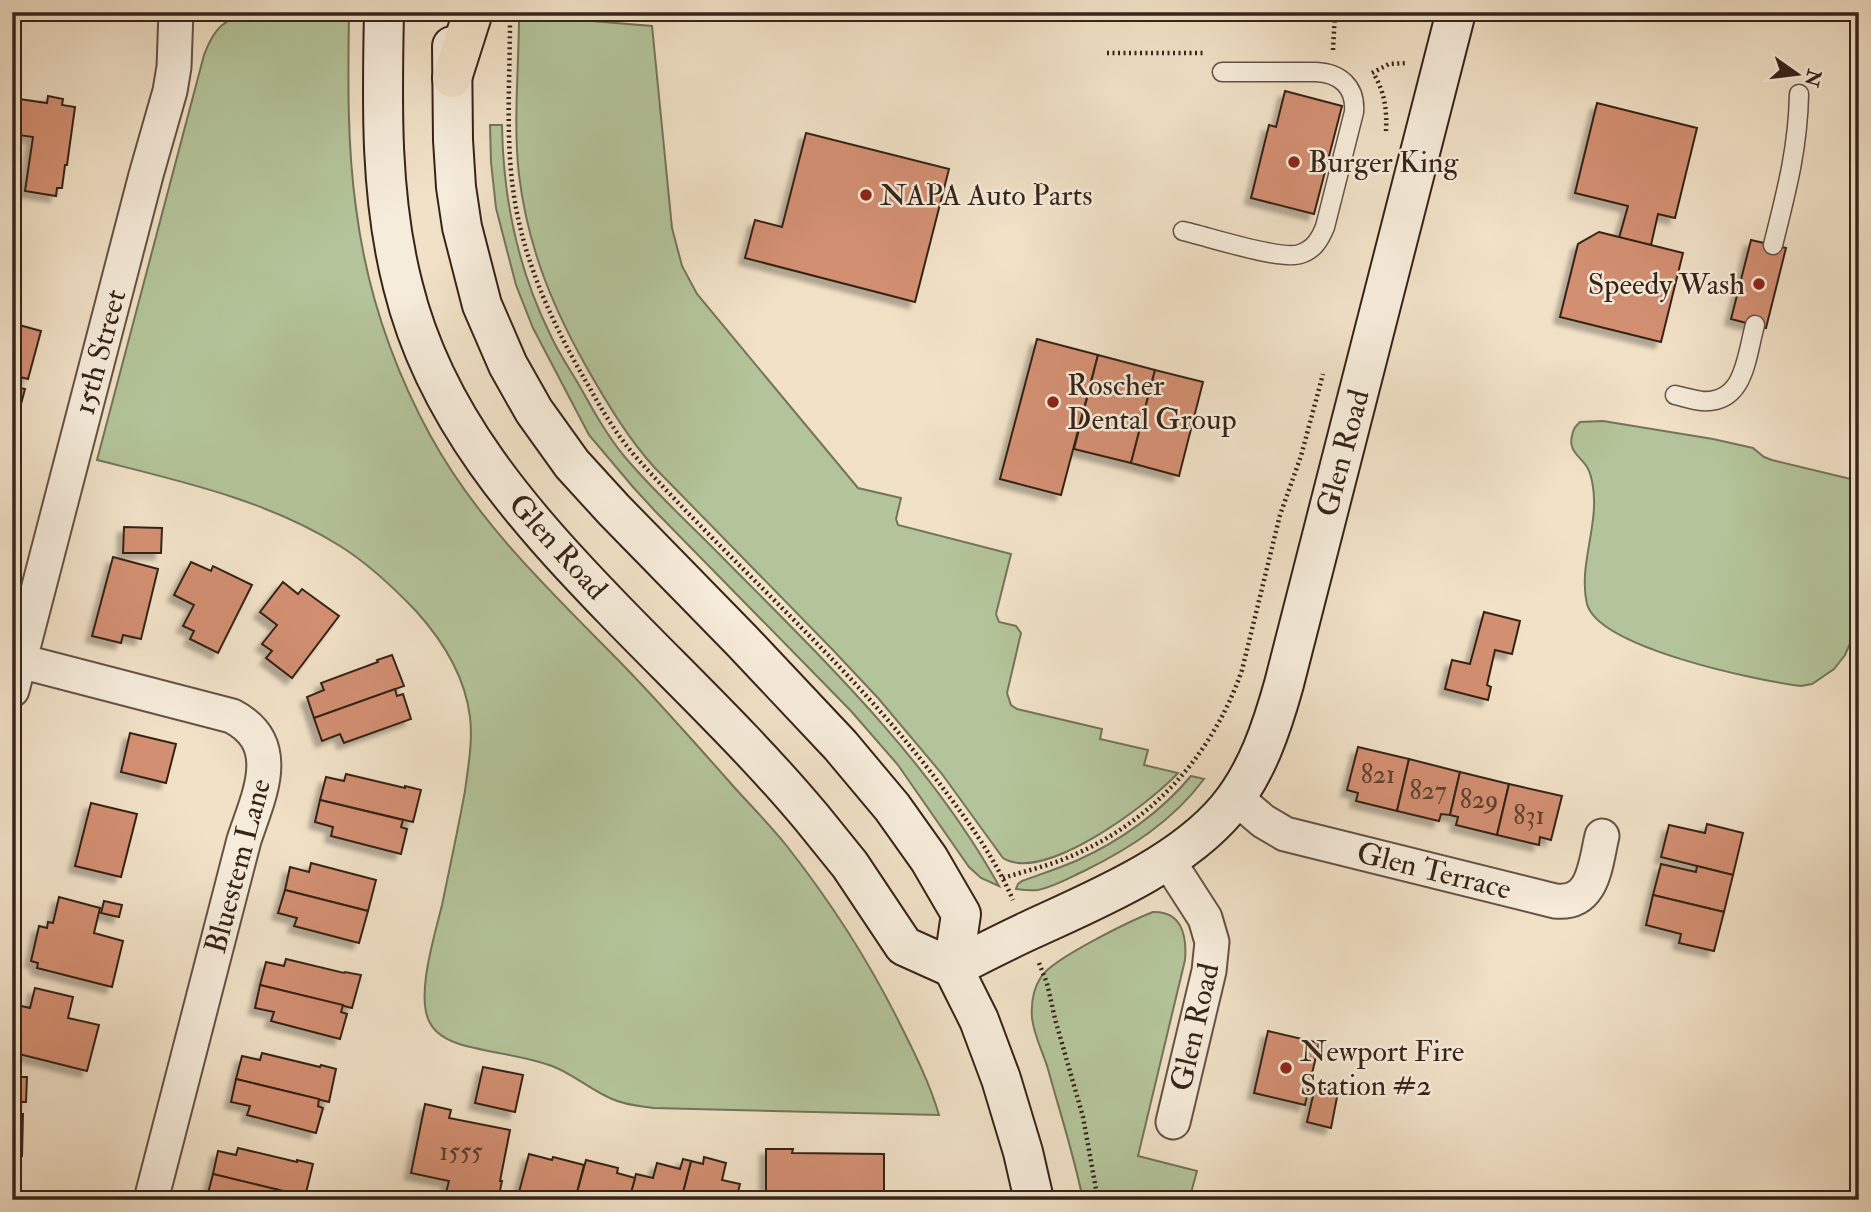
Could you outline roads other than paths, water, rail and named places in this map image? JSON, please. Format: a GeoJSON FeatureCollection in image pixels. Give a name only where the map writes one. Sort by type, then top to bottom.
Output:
{"type":"FeatureCollection","features":[{"type":"Feature","properties":{"kind":"highway"},"geometry":{"type":"LineString","coordinates":[[454,68],[473,12]]}},
{"type":"Feature","properties":{"kind":"street","name":"15th Street"},"geometry":{"type":"LineString","coordinates":[[16,676],[170,90],[174,67],[176,12]]}},
{"type":"Feature","properties":{"kind":"street","name":"Glen Road"},"geometry":{"type":"LineString","coordinates":[[384,12],[383,120],[386,185],[400,275],[426,358],[468,436],[538,529],[813,818],[850,864],[904,946],[953,968],[1104,895],[1167,859],[1208,828],[1236,797],[1262,750],[1278,706],[1456,12]]}},
{"type":"Feature","properties":{"kind":"street"},"geometry":{"type":"LineString","coordinates":[[453,12],[456,187],[465,243],[482,305],[516,382],[572,464],[862,769],[929,859],[961,914],[953,968],[979,1020],[1001,1079],[1034,1200]]}},
{"type":"Feature","properties":{"kind":"street","name":"Bluestem Lane"},"geometry":{"type":"LineString","coordinates":[[16,676],[232,716],[244,723],[261,744],[264,776],[241,853],[151,1200]]}},
{"type":"Feature","properties":{"kind":"street","name":"Glen Terrace"},"geometry":{"type":"LineString","coordinates":[[1236,797],[1269,825],[1292,836],[1561,901],[1573,900],[1587,889],[1602,836]]}},
{"type":"Feature","properties":{"kind":"street","name":"Glen Road"},"geometry":{"type":"LineString","coordinates":[[1167,859],[1205,918],[1212,942],[1209,971],[1173,1122]]}},
{"type":"Feature","properties":{"kind":"lane"},"geometry":{"type":"LineString","coordinates":[[1183,230],[1278,255],[1295,256],[1310,250],[1325,227],[1354,112],[1353,98],[1347,85],[1329,74],[1222,72]]}},
{"type":"Feature","properties":{"kind":"lane"},"geometry":{"type":"LineString","coordinates":[[1773,246],[1794,158],[1799,94]]}},
{"type":"Feature","properties":{"kind":"lane"},"geometry":{"type":"LineString","coordinates":[[1675,395],[1708,401],[1730,394],[1736,388],[1742,373],[1755,325]]}},
{"type":"Feature","properties":{"kind":"place","name":"Burger King"},"geometry":{"type":"Point","coordinates":[1294,162]}},
{"type":"Feature","properties":{"kind":"place","name":"NAPA Auto Parts"},"geometry":{"type":"Point","coordinates":[866,195]}},
{"type":"Feature","properties":{"kind":"place","name":"Speedy Wash"},"geometry":{"type":"Point","coordinates":[1759,284]}},
{"type":"Feature","properties":{"kind":"place","name":"Roscher Dental Group"},"geometry":{"type":"Point","coordinates":[1053,402]}},
{"type":"Feature","properties":{"kind":"place","name":"Newport Fire Station #2"},"geometry":{"type":"Point","coordinates":[1286,1068]}}]}
